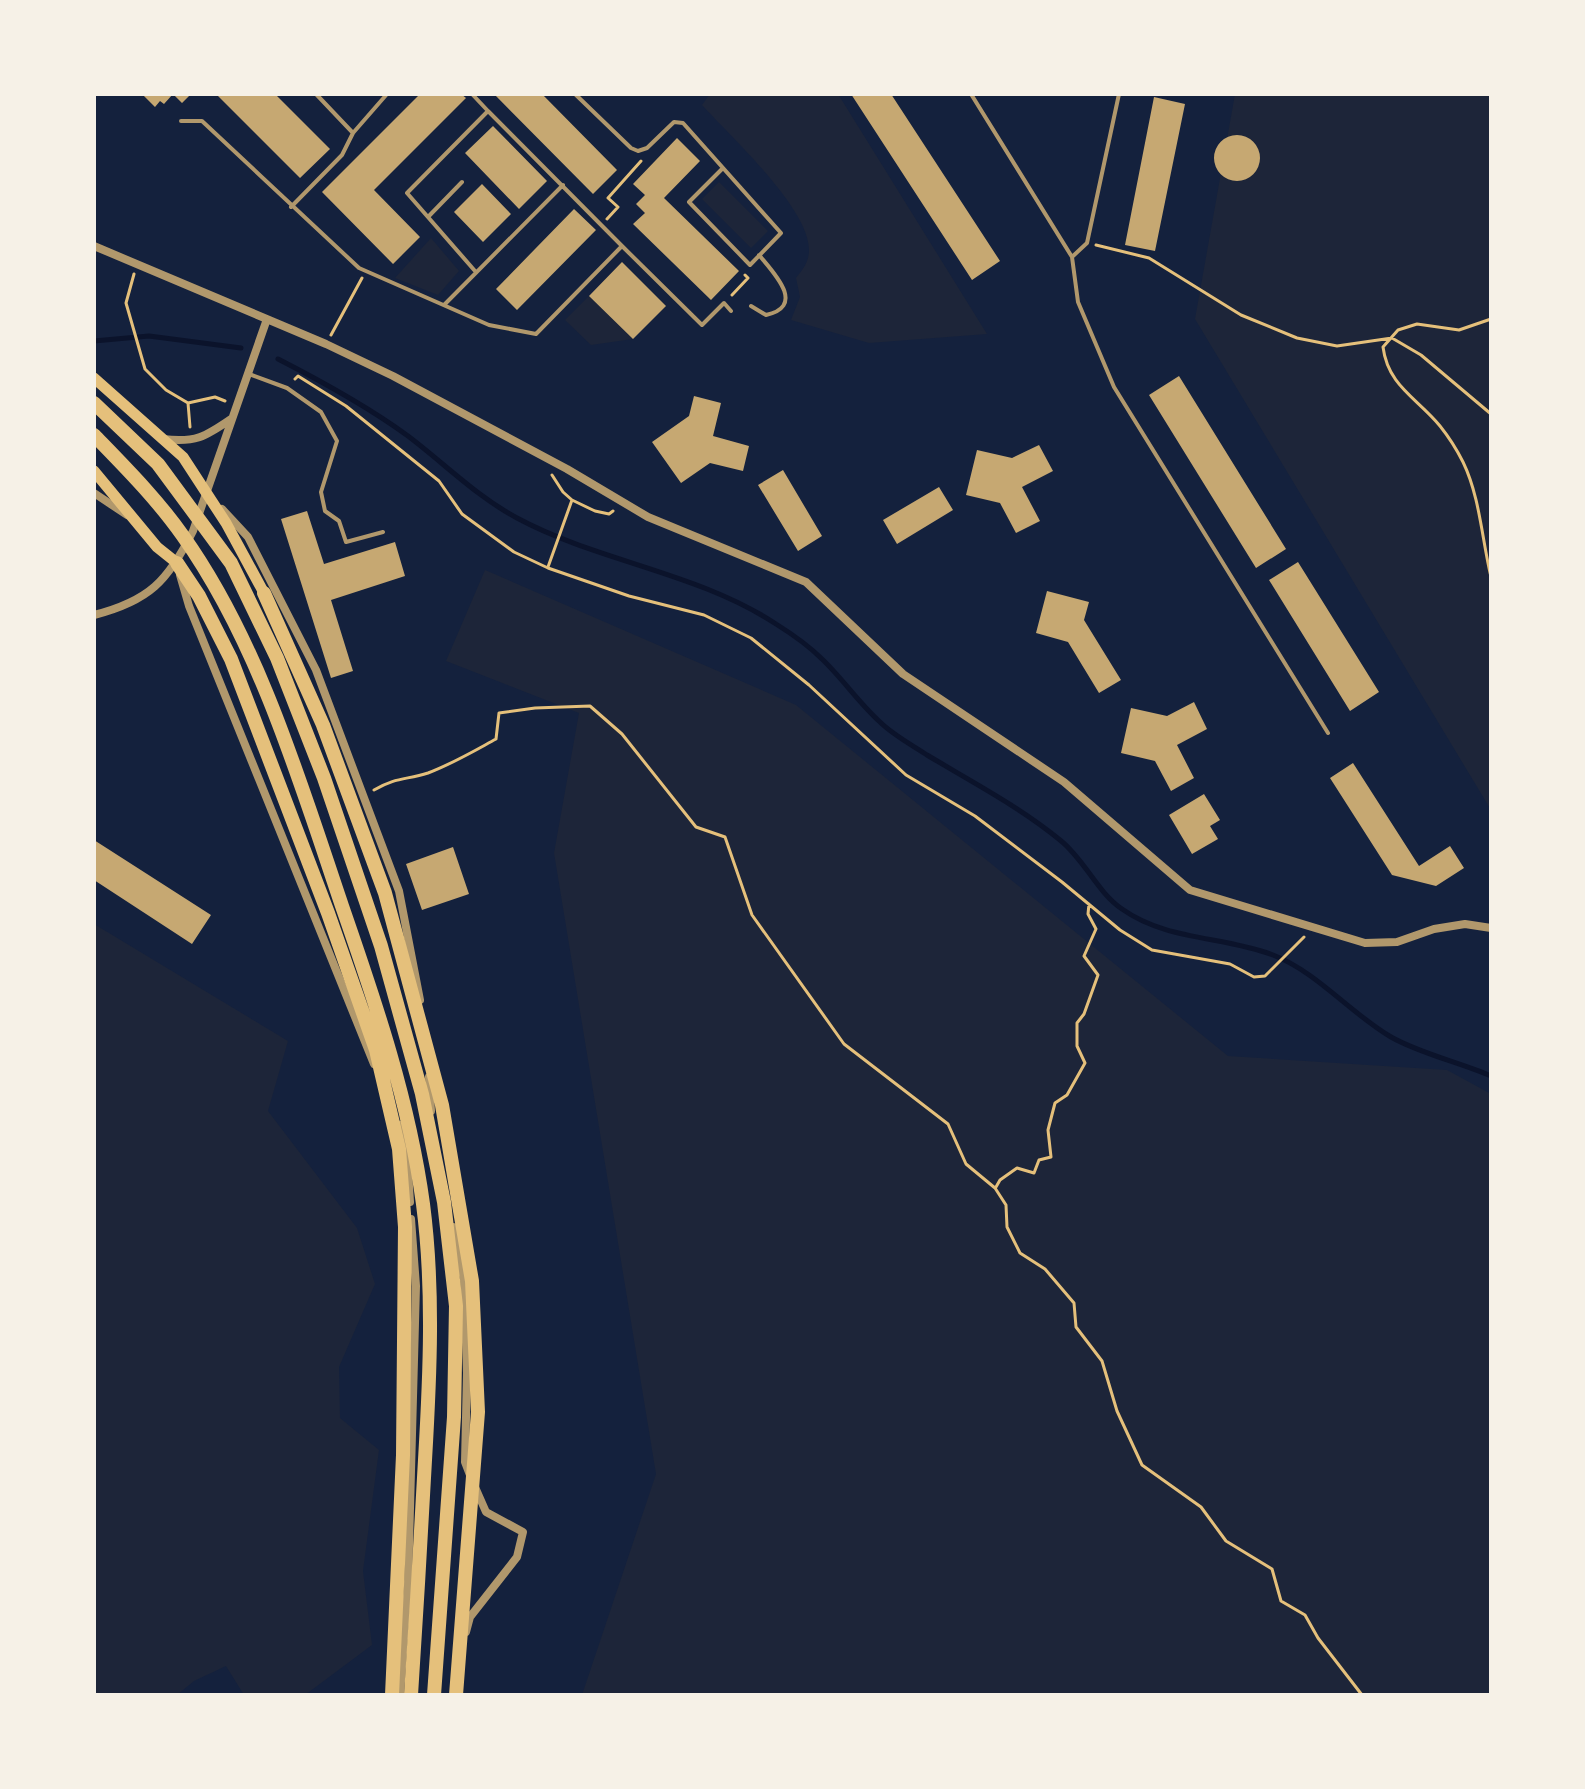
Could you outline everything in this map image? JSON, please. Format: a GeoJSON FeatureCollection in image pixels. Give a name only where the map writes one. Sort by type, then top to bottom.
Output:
{"type":"FeatureCollection","features":[{"type":"Feature","properties":{"kind":"highway"},"geometry":{"type":"LineString","coordinates":[[94,403],[158,464],[231,563],[270,644],[324,778],[381,946],[422,1094],[444,1202],[456,1306],[454,1417],[434,1695]]}},
{"type":"Feature","properties":{"kind":"highway"},"geometry":{"type":"LineString","coordinates":[[94,435],[136,478],[183,536],[217,590],[252,662],[325,857],[395,1064],[423,1205],[429,1282],[429,1389],[411,1695]]}},
{"type":"Feature","properties":{"kind":"highway"},"geometry":{"type":"LineString","coordinates":[[177,563],[199,596],[231,659],[328,913],[376,1050],[399,1149],[405,1227],[403,1440],[392,1695]]}},
{"type":"Feature","properties":{"kind":"highway"},"geometry":{"type":"LineString","coordinates":[[264,593],[323,725],[385,893],[442,1105],[472,1281],[478,1412],[454,1695]]}},
{"type":"Feature","properties":{"kind":"main road"},"geometry":{"type":"LineString","coordinates":[[94,378],[183,457],[226,523],[264,593]]}},
{"type":"Feature","properties":{"kind":"main road"},"geometry":{"type":"LineString","coordinates":[[94,471],[157,547],[177,563]]}},
{"type":"Feature","properties":{"kind":"street"},"geometry":{"type":"LineString","coordinates":[[94,246],[326,344],[393,376],[555,463],[648,517],[806,582],[903,674],[1064,782],[1190,890],[1365,943],[1397,942],[1434,929],[1465,924],[1491,928]]}},
{"type":"Feature","properties":{"kind":"street"},"geometry":{"type":"LineString","coordinates":[[94,615],[120,609],[159,585],[177,563],[193,531],[267,319]]}},
{"type":"Feature","properties":{"kind":"street"},"geometry":{"type":"LineString","coordinates":[[163,439],[186,442],[208,435],[232,418]]}},
{"type":"Feature","properties":{"kind":"street"},"geometry":{"type":"LineString","coordinates":[[205,491],[248,537],[316,670],[399,891],[424,1019],[433,1133],[464,1280],[467,1373],[465,1462],[486,1512],[523,1532],[517,1557],[470,1617],[454,1695]]}},
{"type":"Feature","properties":{"kind":"street"},"geometry":{"type":"LineString","coordinates":[[94,493],[134,519]]}},
{"type":"Feature","properties":{"kind":"street"},"geometry":{"type":"LineString","coordinates":[[177,563],[189,606],[406,1140],[416,1286],[408,1582],[400,1695]]}},
{"type":"Feature","properties":{"kind":"street"},"geometry":{"type":"LineString","coordinates":[[406,1140],[433,1133]]}},
{"type":"Feature","properties":{"kind":"lane"},"geometry":{"type":"LineString","coordinates":[[316,94],[353,133]]}},
{"type":"Feature","properties":{"kind":"lane"},"geometry":{"type":"LineString","coordinates":[[291,207],[342,155],[353,133],[387,94]]}},
{"type":"Feature","properties":{"kind":"lane"},"geometry":{"type":"LineString","coordinates":[[472,94],[702,325],[724,303],[731,311]]}},
{"type":"Feature","properties":{"kind":"lane"},"geometry":{"type":"LineString","coordinates":[[575,94],[631,148],[638,151],[647,148],[674,122],[679,122],[781,233],[750,265],[689,202],[722,169]]}},
{"type":"Feature","properties":{"kind":"lane"},"geometry":{"type":"LineString","coordinates":[[971,94],[1072,257],[1078,302],[1114,387],[1328,733]]}},
{"type":"Feature","properties":{"kind":"lane"},"geometry":{"type":"LineString","coordinates":[[1072,257],[1087,243],[1119,94]]}},
{"type":"Feature","properties":{"kind":"lane"},"geometry":{"type":"LineString","coordinates":[[475,271],[407,193],[488,111]]}},
{"type":"Feature","properties":{"kind":"lane"},"geometry":{"type":"LineString","coordinates":[[181,121],[202,121],[291,207],[365,272],[489,325],[536,334],[622,246]]}},
{"type":"Feature","properties":{"kind":"lane"},"geometry":{"type":"LineString","coordinates":[[428,217],[462,182]]}},
{"type":"Feature","properties":{"kind":"lane"},"geometry":{"type":"LineString","coordinates":[[445,304],[563,185]]}},
{"type":"Feature","properties":{"kind":"lane"},"geometry":{"type":"LineString","coordinates":[[751,306],[766,315],[775,313],[783,304],[785,295],[784,283],[759,255]]}},
{"type":"Feature","properties":{"kind":"lane"},"geometry":{"type":"LineString","coordinates":[[249,374],[287,388],[321,412],[337,441],[321,492],[325,511],[339,521],[346,542],[383,532]]}},
{"type":"Feature","properties":{"kind":"path"},"geometry":{"type":"LineString","coordinates":[[601,224],[618,207],[608,198],[642,164],[638,151]]}},
{"type":"Feature","properties":{"kind":"path"},"geometry":{"type":"LineString","coordinates":[[1087,243],[1149,258],[1241,315],[1297,338],[1337,346],[1392,338],[1421,355],[1491,414]]}},
{"type":"Feature","properties":{"kind":"path"},"geometry":{"type":"LineString","coordinates":[[137,263],[126,303],[145,369],[166,390],[188,403],[215,397],[237,405]]}},
{"type":"Feature","properties":{"kind":"path"},"geometry":{"type":"LineString","coordinates":[[724,303],[748,278],[742,272],[750,265]]}},
{"type":"Feature","properties":{"kind":"path"},"geometry":{"type":"LineString","coordinates":[[326,344],[365,272]]}},
{"type":"Feature","properties":{"kind":"path"},"geometry":{"type":"LineString","coordinates":[[1491,319],[1459,330],[1417,324],[1398,330],[1383,347],[1385,365],[1393,379],[1441,426],[1464,464],[1476,503],[1491,577]]}},
{"type":"Feature","properties":{"kind":"path"},"geometry":{"type":"LineString","coordinates":[[287,388],[298,376],[346,406],[439,481],[462,514],[514,552],[548,568],[629,596],[704,615],[751,638],[809,685],[906,775],[975,816],[1120,930],[1152,950],[1230,964],[1254,977],[1265,976],[1305,935]]}},
{"type":"Feature","properties":{"kind":"path"},"geometry":{"type":"LineString","coordinates":[[555,463],[552,476],[572,500],[609,514],[623,503]]}},
{"type":"Feature","properties":{"kind":"path"},"geometry":{"type":"LineString","coordinates":[[548,568],[572,500]]}},
{"type":"Feature","properties":{"kind":"path"},"geometry":{"type":"LineString","coordinates":[[364,796],[391,780],[424,774],[453,762],[496,739],[499,713],[590,706],[622,734],[696,827],[725,837],[752,915],[844,1044],[948,1124],[966,1164],[995,1188],[1006,1205],[1007,1227],[1020,1253],[1045,1269],[1074,1303],[1076,1327],[1102,1361],[1117,1411],[1142,1465],[1201,1507],[1226,1541],[1272,1569],[1281,1601],[1305,1615],[1318,1638],[1362,1695]]}},
{"type":"Feature","properties":{"kind":"path"},"geometry":{"type":"LineString","coordinates":[[995,1188],[1000,1180],[1017,1168],[1034,1173],[1039,1160],[1051,1157],[1048,1130],[1055,1103],[1067,1095],[1085,1063],[1077,1046],[1077,1023],[1084,1014],[1098,975],[1084,956],[1096,929],[1088,914],[1089,904]]}},
{"type":"Feature","properties":{"kind":"shaded area"},"geometry":{"type":"Polygon","coordinates":[[[710,94],[838,94],[987,334],[869,343],[791,320],[800,297],[796,278],[809,254],[806,233],[783,194],[702,105],[710,94]]]}},
{"type":"Feature","properties":{"kind":"shaded area"},"geometry":{"type":"Polygon","coordinates":[[[1235,94],[1491,94],[1491,810],[1195,319],[1235,94]]]}},
{"type":"Feature","properties":{"kind":"shaded area"},"geometry":{"type":"Polygon","coordinates":[[[719,182],[768,231],[751,248],[702,199],[719,182]]]}},
{"type":"Feature","properties":{"kind":"shaded area"},"geometry":{"type":"Polygon","coordinates":[[[431,238],[459,271],[438,295],[395,278],[431,238]]]}},
{"type":"Feature","properties":{"kind":"shaded area"},"geometry":{"type":"Polygon","coordinates":[[[589,296],[633,339],[591,345],[565,320],[589,296]]]}},
{"type":"Feature","properties":{"kind":"shaded area"},"geometry":{"type":"Polygon","coordinates":[[[485,570],[796,705],[1228,1056],[1447,1070],[1491,1094],[1491,1695],[582,1695],[656,1474],[554,853],[579,713],[446,661],[485,570]]]}},
{"type":"Feature","properties":{"kind":"shaded area"},"geometry":{"type":"Polygon","coordinates":[[[94,924],[288,1041],[268,1111],[357,1228],[375,1284],[339,1367],[340,1418],[379,1450],[363,1571],[372,1645],[305,1695],[244,1695],[226,1666],[194,1681],[177,1695],[94,1695],[94,924]]]}},
{"type":"Feature","properties":{"kind":"building"},"geometry":{"type":"Polygon","coordinates":[[[142,94],[173,94],[164,104],[160,101],[155,107],[142,94]]]}},
{"type":"Feature","properties":{"kind":"building"},"geometry":{"type":"Polygon","coordinates":[[[173,94],[191,94],[182,103],[173,94]]]}},
{"type":"Feature","properties":{"kind":"building"},"geometry":{"type":"Polygon","coordinates":[[[216,94],[275,94],[330,149],[300,178],[216,94]]]}},
{"type":"Feature","properties":{"kind":"building"},"geometry":{"type":"Polygon","coordinates":[[[420,94],[461,94],[466,98],[374,190],[420,237],[393,264],[322,192],[420,94]]]}},
{"type":"Feature","properties":{"kind":"building"},"geometry":{"type":"Polygon","coordinates":[[[494,94],[542,94],[617,170],[593,194],[494,94]]]}},
{"type":"Feature","properties":{"kind":"building"},"geometry":{"type":"Polygon","coordinates":[[[851,94],[891,94],[1000,261],[972,280],[851,94]]]}},
{"type":"Feature","properties":{"kind":"building"},"geometry":{"type":"Polygon","coordinates":[[[1154,97],[1185,104],[1155,251],[1125,245],[1154,97]]]}},
{"type":"Feature","properties":{"kind":"building"},"geometry":{"type":"Polygon","coordinates":[[[493,126],[547,181],[519,209],[465,153],[493,126]]]}},
{"type":"Feature","properties":{"kind":"building"},"geometry":{"type":"Polygon","coordinates":[[[1237,135],[1253,142],[1260,158],[1253,174],[1237,181],[1221,174],[1214,158],[1221,142],[1237,135]]]}},
{"type":"Feature","properties":{"kind":"building"},"geometry":{"type":"Polygon","coordinates":[[[677,138],[700,161],[664,198],[739,271],[711,300],[633,224],[645,213],[636,204],[645,195],[633,184],[677,138]]]}},
{"type":"Feature","properties":{"kind":"building"},"geometry":{"type":"Polygon","coordinates":[[[482,184],[511,214],[483,242],[454,212],[482,184]]]}},
{"type":"Feature","properties":{"kind":"building"},"geometry":{"type":"Polygon","coordinates":[[[574,209],[596,230],[517,310],[496,289],[574,209]]]}},
{"type":"Feature","properties":{"kind":"building"},"geometry":{"type":"Polygon","coordinates":[[[622,262],[666,306],[633,339],[589,296],[622,262]]]}},
{"type":"Feature","properties":{"kind":"building"},"geometry":{"type":"Polygon","coordinates":[[[1179,376],[1286,549],[1256,568],[1149,395],[1179,376]]]}},
{"type":"Feature","properties":{"kind":"building"},"geometry":{"type":"Polygon","coordinates":[[[694,396],[721,403],[713,436],[749,446],[743,471],[710,463],[681,483],[652,442],[689,416],[694,396]]]}},
{"type":"Feature","properties":{"kind":"building"},"geometry":{"type":"Polygon","coordinates":[[[1039,445],[1053,471],[1022,487],[1040,521],[1016,533],[1000,503],[966,495],[977,450],[1012,458],[1039,445]]]}},
{"type":"Feature","properties":{"kind":"building"},"geometry":{"type":"Polygon","coordinates":[[[783,470],[822,536],[798,551],[758,485],[783,470]]]}},
{"type":"Feature","properties":{"kind":"building"},"geometry":{"type":"Polygon","coordinates":[[[939,487],[953,510],[897,544],[883,520],[939,487]]]}},
{"type":"Feature","properties":{"kind":"building"},"geometry":{"type":"Polygon","coordinates":[[[307,511],[324,564],[395,542],[405,576],[331,600],[353,671],[331,678],[281,519],[307,511]]]}},
{"type":"Feature","properties":{"kind":"building"},"geometry":{"type":"Polygon","coordinates":[[[1298,562],[1379,692],[1350,711],[1269,580],[1298,562]]]}},
{"type":"Feature","properties":{"kind":"building"},"geometry":{"type":"Polygon","coordinates":[[[1047,591],[1089,602],[1084,620],[1121,680],[1099,693],[1068,642],[1036,633],[1047,591]]]}},
{"type":"Feature","properties":{"kind":"building"},"geometry":{"type":"Polygon","coordinates":[[[1194,702],[1207,729],[1177,745],[1194,778],[1171,791],[1155,761],[1121,753],[1131,708],[1167,716],[1194,702]]]}},
{"type":"Feature","properties":{"kind":"building"},"geometry":{"type":"Polygon","coordinates":[[[1353,763],[1419,866],[1450,846],[1464,868],[1436,886],[1392,875],[1330,778],[1353,763]]]}},
{"type":"Feature","properties":{"kind":"building"},"geometry":{"type":"Polygon","coordinates":[[[1204,794],[1220,820],[1210,826],[1218,839],[1192,854],[1169,815],[1204,794]]]}},
{"type":"Feature","properties":{"kind":"building"},"geometry":{"type":"Polygon","coordinates":[[[94,840],[211,915],[192,944],[94,880],[94,840]]]}},
{"type":"Feature","properties":{"kind":"building"},"geometry":{"type":"Polygon","coordinates":[[[453,847],[469,894],[422,910],[406,864],[453,847]]]}},
{"type":"Feature","properties":{"kind":"waterway"},"geometry":{"type":"LineString","coordinates":[[94,341],[149,336],[241,348]]}},
{"type":"Feature","properties":{"kind":"waterway"},"geometry":{"type":"LineString","coordinates":[[278,359],[392,425],[474,490],[517,518],[581,546],[714,592],[746,606],[782,628],[822,659],[885,727],[1045,828],[1069,848],[1105,894],[1122,909],[1158,927],[1254,949],[1289,962],[1391,1037],[1491,1076]]}}]}
